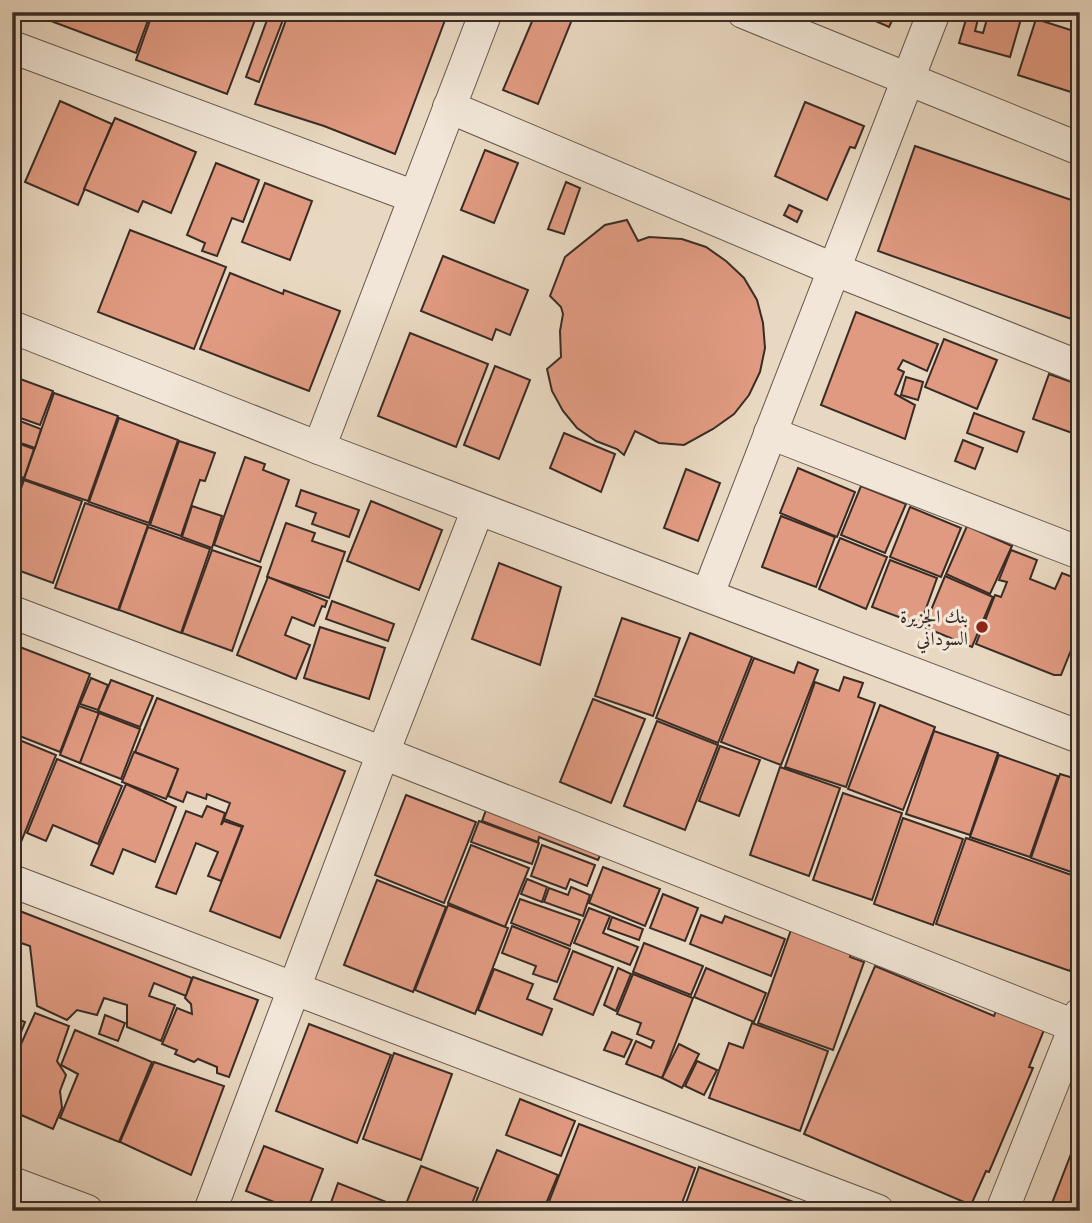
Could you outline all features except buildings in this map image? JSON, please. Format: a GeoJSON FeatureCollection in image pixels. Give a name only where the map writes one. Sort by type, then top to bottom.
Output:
{"type":"FeatureCollection","features":[{"type":"Feature","properties":{"kind":"street"},"geometry":{"type":"LineString","coordinates":[[319,448],[486,12]]}},
{"type":"Feature","properties":{"kind":"street"},"geometry":{"type":"LineString","coordinates":[[743,12],[1080,149]]}},
{"type":"Feature","properties":{"kind":"street"},"geometry":{"type":"LineString","coordinates":[[708,594],[934,12]]}},
{"type":"Feature","properties":{"kind":"street"},"geometry":{"type":"LineString","coordinates":[[12,47],[415,197]]}},
{"type":"Feature","properties":{"kind":"street"},"geometry":{"type":"LineString","coordinates":[[449,107],[833,269],[1080,367]]}},
{"type":"Feature","properties":{"kind":"street"},"geometry":{"type":"LineString","coordinates":[[12,327],[478,509],[1076,725]]}},
{"type":"Feature","properties":{"kind":"street"},"geometry":{"type":"LineString","coordinates":[[770,433],[1080,553]]}},
{"type":"Feature","properties":{"kind":"street"},"geometry":{"type":"LineString","coordinates":[[210,1211],[478,509]]}},
{"type":"Feature","properties":{"kind":"street"},"geometry":{"type":"LineString","coordinates":[[12,611],[1078,1020],[1002,1211]]}},
{"type":"Feature","properties":{"kind":"street"},"geometry":{"type":"LineString","coordinates":[[12,881],[878,1211]]}},
{"type":"Feature","properties":{"kind":"street"},"geometry":{"type":"LineString","coordinates":[[12,1183],[88,1211]]}},
{"type":"Feature","properties":{"kind":"place","name":"بنك الجزيرة السوداني"},"geometry":{"type":"Point","coordinates":[982,627]}}]}
